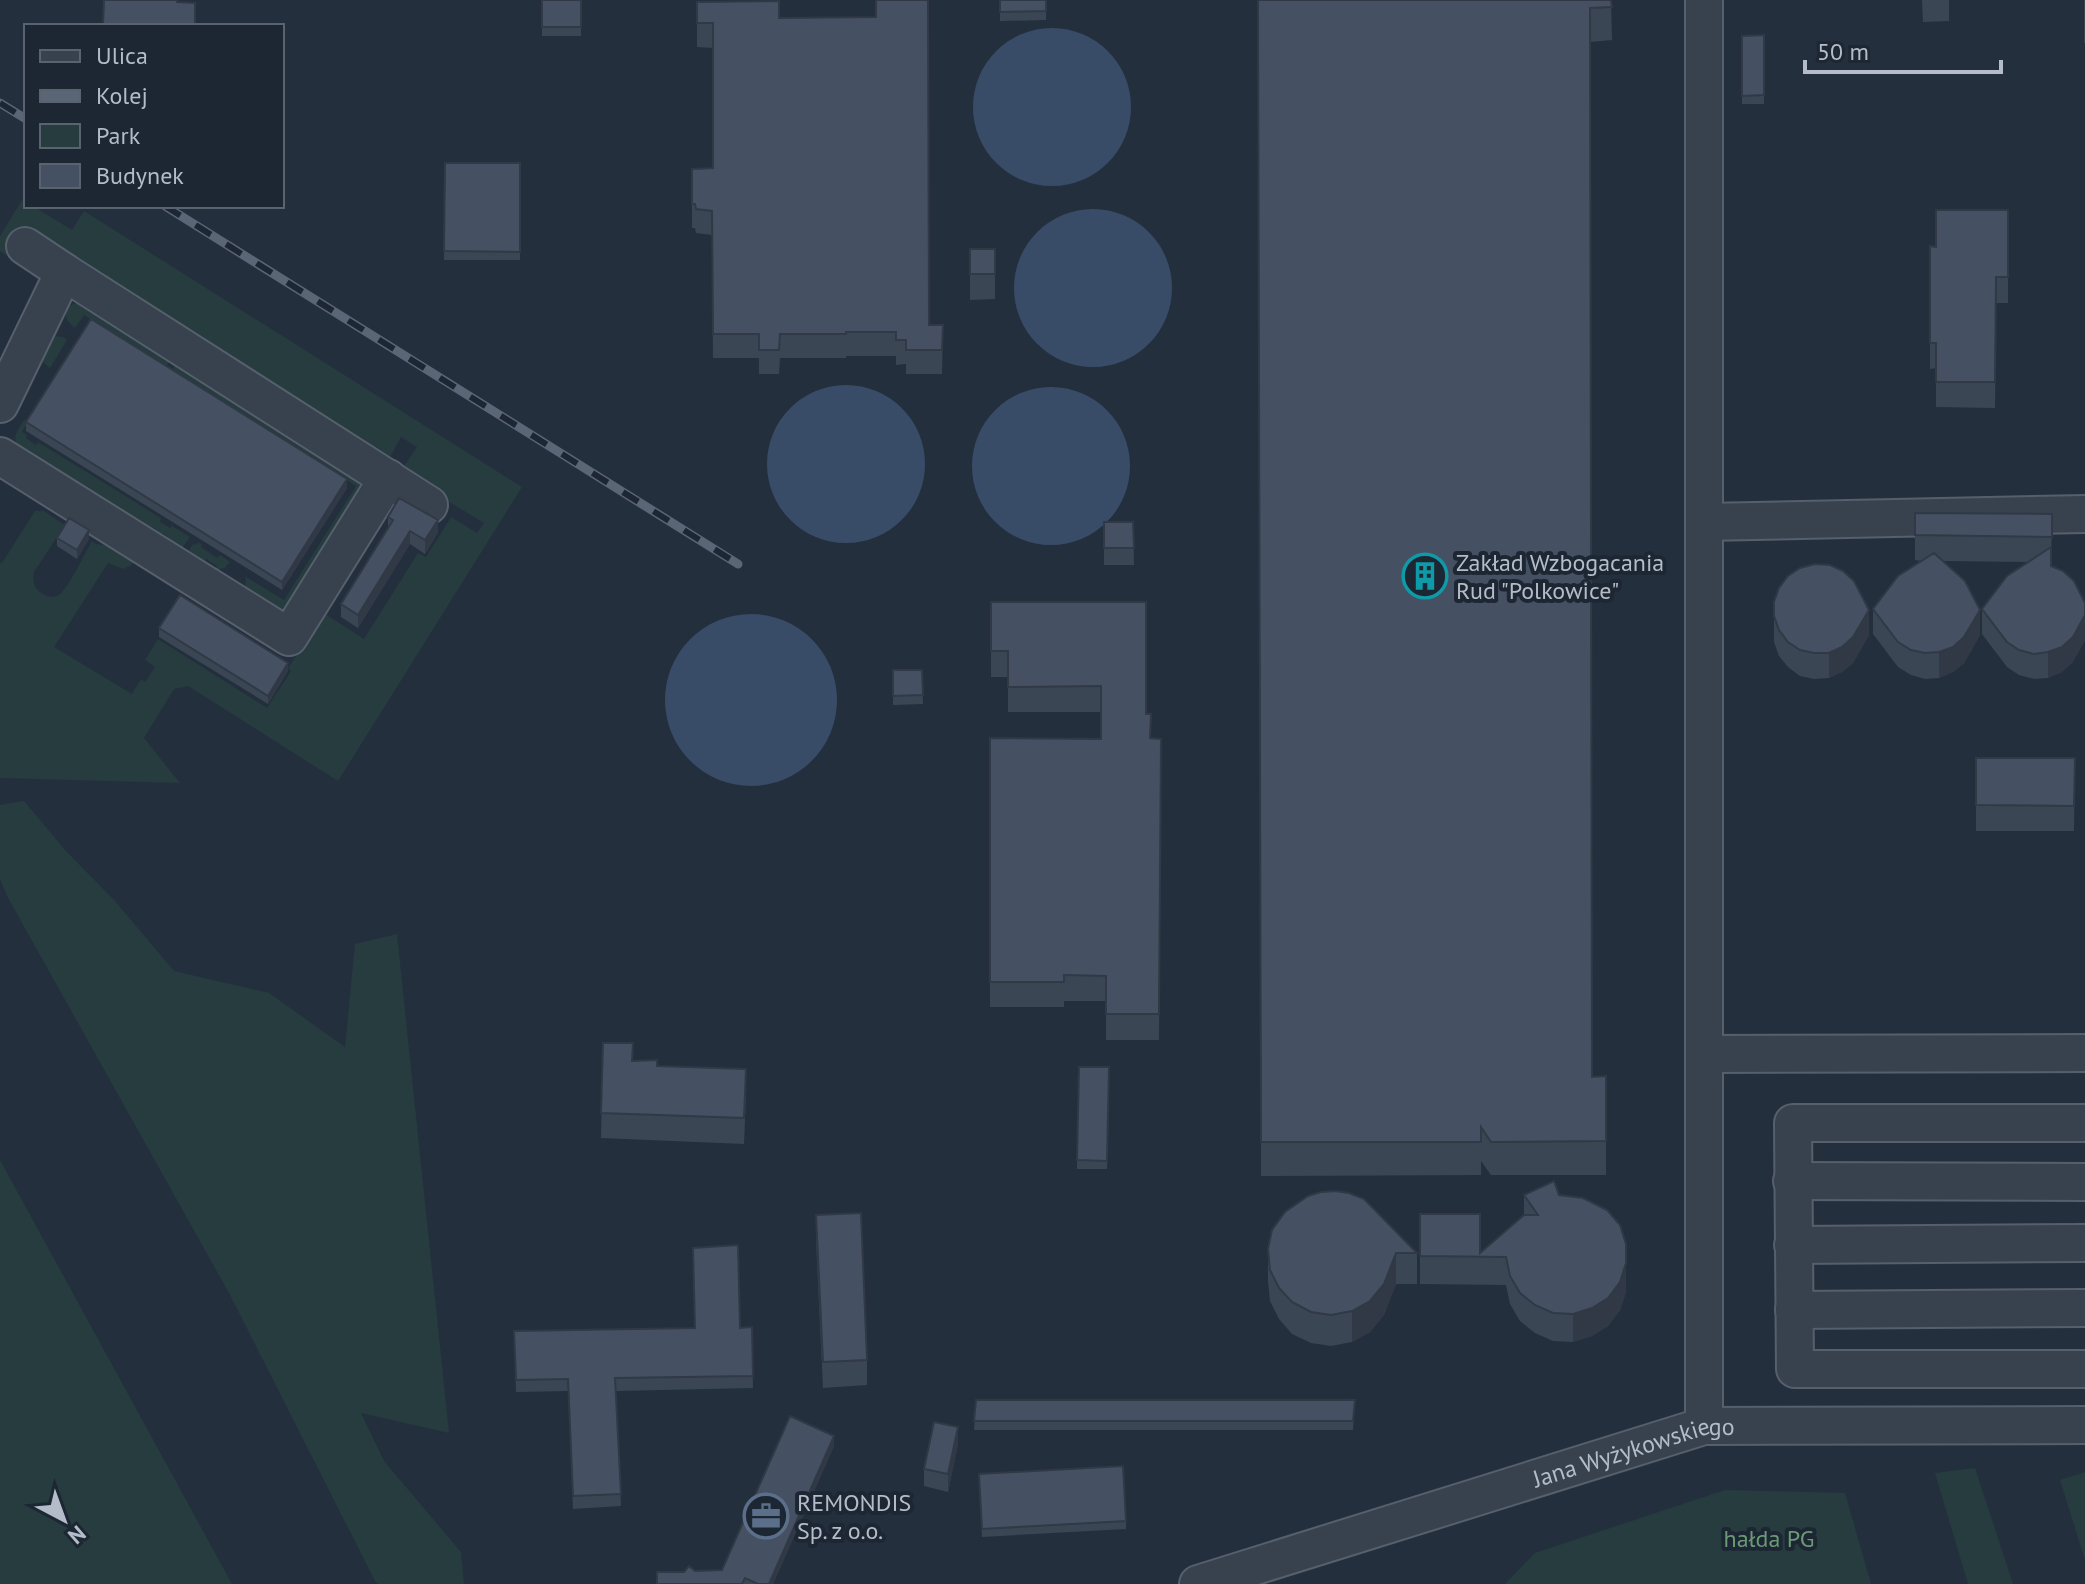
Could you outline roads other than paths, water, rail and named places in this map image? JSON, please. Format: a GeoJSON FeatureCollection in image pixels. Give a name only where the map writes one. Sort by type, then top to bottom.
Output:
{"type":"FeatureCollection","features":[{"type":"Feature","properties":{"kind":"street"},"geometry":{"type":"LineString","coordinates":[[1704,0],[1704,1426]]}},
{"type":"Feature","properties":{"kind":"street"},"geometry":{"type":"LineString","coordinates":[[25,246],[429,505]]}},
{"type":"Feature","properties":{"kind":"street"},"geometry":{"type":"LineString","coordinates":[[0,404],[64,272]]}},
{"type":"Feature","properties":{"kind":"street"},"geometry":{"type":"LineString","coordinates":[[0,456],[289,637],[388,478]]}},
{"type":"Feature","properties":{"kind":"street"},"geometry":{"type":"LineString","coordinates":[[1704,522],[2085,514]]}},
{"type":"Feature","properties":{"kind":"street"},"geometry":{"type":"LineString","coordinates":[[1705,1054],[2085,1053]]}},
{"type":"Feature","properties":{"kind":"street"},"geometry":{"type":"LineString","coordinates":[[2085,1123],[1793,1123],[1792,1181],[1795,1369],[2085,1369]]}},
{"type":"Feature","properties":{"kind":"street"},"geometry":{"type":"LineString","coordinates":[[1792,1181],[2085,1182]]}},
{"type":"Feature","properties":{"kind":"street"},"geometry":{"type":"LineString","coordinates":[[1793,1245],[2085,1243]]}},
{"type":"Feature","properties":{"kind":"street"},"geometry":{"type":"LineString","coordinates":[[1794,1310],[2085,1308]]}},
{"type":"Feature","properties":{"kind":"street","name":"Jana Wyżykowskiego"},"geometry":{"type":"LineString","coordinates":[[1198,1584],[1704,1426],[2085,1425]]}},
{"type":"Feature","properties":{"kind":"water"},"geometry":{"type":"Polygon","coordinates":[[[1052,28],[1082,34],[1108,51],[1125,77],[1131,107],[1125,137],[1108,163],[1082,180],[1052,186],[1022,180],[996,163],[979,137],[973,107],[979,77],[996,51],[1022,34],[1052,28]]]}},
{"type":"Feature","properties":{"kind":"water"},"geometry":{"type":"Polygon","coordinates":[[[1093,209],[1123,215],[1149,232],[1166,258],[1172,288],[1166,318],[1149,344],[1123,361],[1093,367],[1063,361],[1037,344],[1020,318],[1014,288],[1020,258],[1037,232],[1063,215],[1093,209]]]}},
{"type":"Feature","properties":{"kind":"water"},"geometry":{"type":"Polygon","coordinates":[[[846,385],[876,391],[902,408],[919,434],[925,464],[919,494],[902,520],[876,537],[846,543],[816,537],[790,520],[773,494],[767,464],[773,434],[790,408],[816,391],[846,385]]]}},
{"type":"Feature","properties":{"kind":"water"},"geometry":{"type":"Polygon","coordinates":[[[1051,387],[1081,393],[1107,410],[1124,436],[1130,466],[1124,496],[1107,522],[1081,539],[1051,545],[1021,539],[995,522],[978,496],[972,466],[978,436],[995,410],[1021,393],[1051,387]]]}},
{"type":"Feature","properties":{"kind":"water"},"geometry":{"type":"Polygon","coordinates":[[[751,614],[784,620],[812,639],[831,667],[837,700],[831,733],[812,761],[784,780],[751,786],[718,780],[690,761],[671,733],[665,700],[671,667],[690,639],[718,620],[751,614]]]}},
{"type":"Feature","properties":{"kind":"railway"},"geometry":{"type":"LineString","coordinates":[[0,103],[24,118]]}},
{"type":"Feature","properties":{"kind":"railway"},"geometry":{"type":"LineString","coordinates":[[168,208],[738,564]]}},
{"type":"Feature","properties":{"kind":"place","name":"Zakład Wzbogacania Rud \"Polkowice\""},"geometry":{"type":"Point","coordinates":[1425,576]}},
{"type":"Feature","properties":{"kind":"place","name":"REMONDIS Sp. z o.o."},"geometry":{"type":"Point","coordinates":[766,1516]}},
{"type":"Feature","properties":{"kind":"park label","name":"hałda PG"},"geometry":{"type":"Point","coordinates":[1769,1538]}}]}
